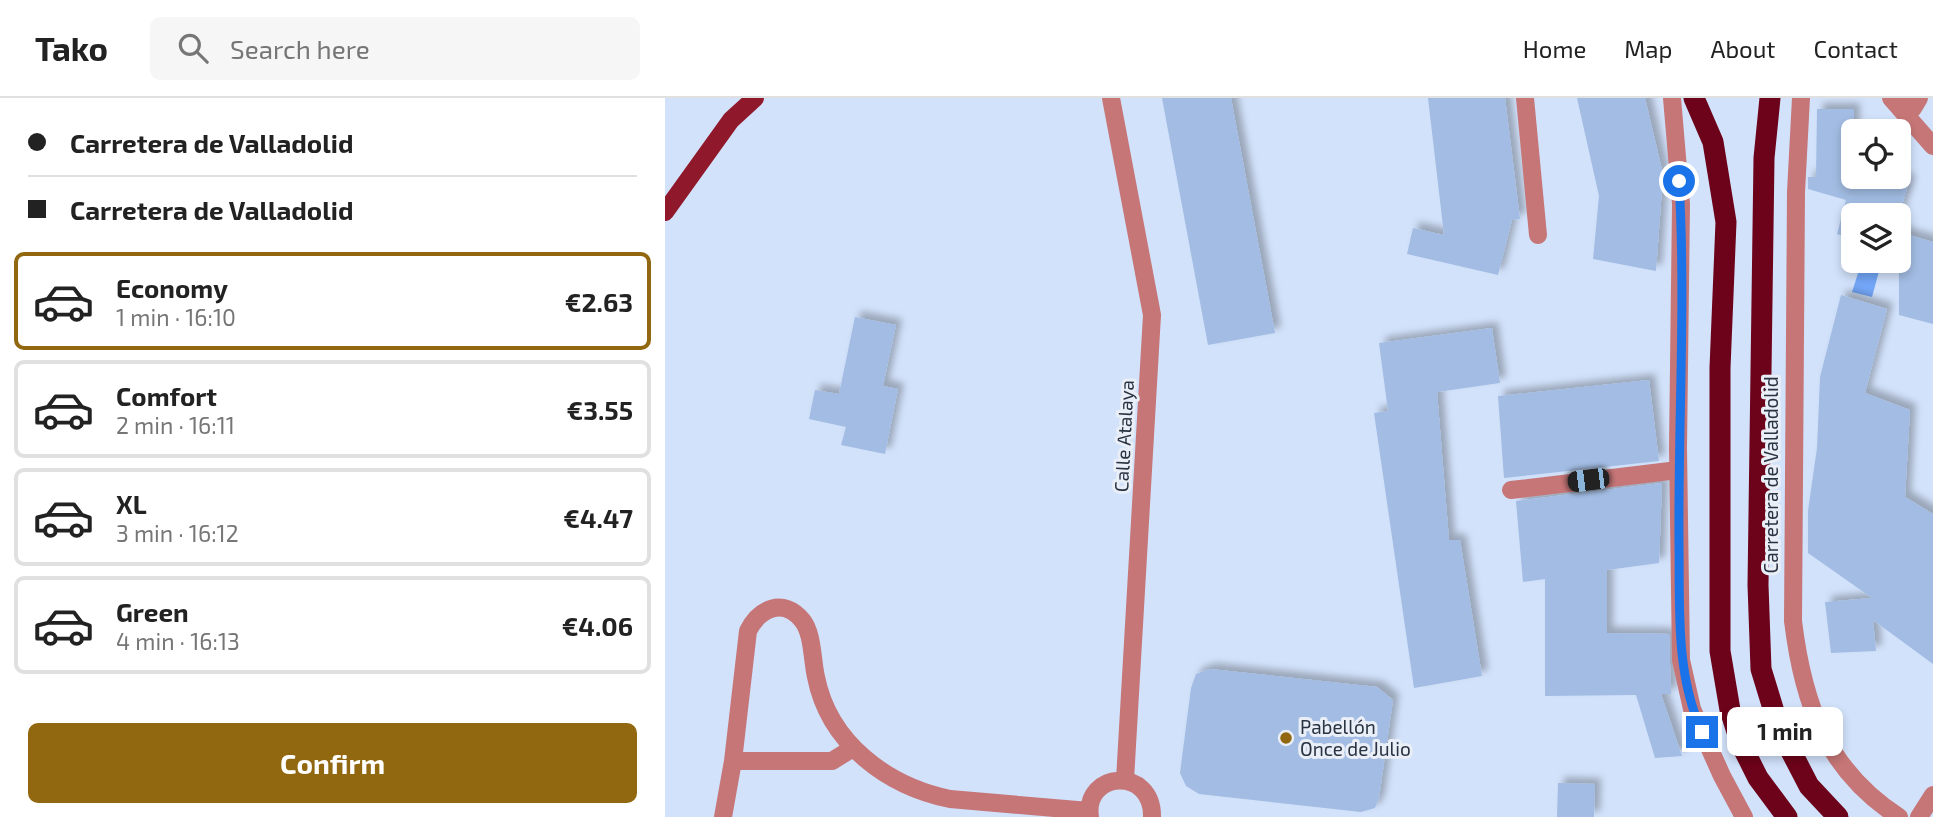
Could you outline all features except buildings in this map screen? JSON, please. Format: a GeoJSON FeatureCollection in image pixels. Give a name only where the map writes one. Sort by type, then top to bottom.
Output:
{"type":"FeatureCollection","features":[{"type":"Feature","properties":{"kind":"highway"},"geometry":{"type":"LineString","coordinates":[[1695,98],[1713,142],[1726,222],[1720,368],[1720,651],[1730,710],[1741,744],[1758,778],[1787,817]]}},
{"type":"Feature","properties":{"kind":"highway","name":"Carretera de Valladolid"},"geometry":{"type":"LineString","coordinates":[[1770,98],[1764,158],[1758,530],[1761,669],[1779,728],[1809,786],[1838,817]]}},
{"type":"Feature","properties":{"kind":"main road"},"geometry":{"type":"LineString","coordinates":[[665,212],[731,120],[755,98]]}},
{"type":"Feature","properties":{"kind":"street","name":"Calle Atalaya"},"geometry":{"type":"LineString","coordinates":[[1111,98],[1152,315],[1125,780]]}},
{"type":"Feature","properties":{"kind":"street"},"geometry":{"type":"LineString","coordinates":[[1525,98],[1538,235]]}},
{"type":"Feature","properties":{"kind":"street"},"geometry":{"type":"LineString","coordinates":[[1672,98],[1681,204],[1678,470],[1681,660],[1692,709],[1744,817]]}},
{"type":"Feature","properties":{"kind":"street","name":"Carretera de Valladolid"},"geometry":{"type":"LineString","coordinates":[[1801,98],[1796,192],[1794,366],[1793,621],[1796,648],[1801,677],[1819,730],[1837,759],[1860,785],[1899,817]]}},
{"type":"Feature","properties":{"kind":"street"},"geometry":{"type":"LineString","coordinates":[[1893,101],[1913,108],[1919,98]]}},
{"type":"Feature","properties":{"kind":"street"},"geometry":{"type":"LineString","coordinates":[[1893,101],[1933,146]]}},
{"type":"Feature","properties":{"kind":"street"},"geometry":{"type":"LineString","coordinates":[[1511,490],[1678,470]]}},
{"type":"Feature","properties":{"kind":"street"},"geometry":{"type":"LineString","coordinates":[[723,817],[733,761],[748,631],[756,615],[772,607],[789,610],[806,626],[816,681],[830,715],[853,748],[883,773],[929,794],[1089,814],[1094,794],[1100,787],[1108,782],[1125,780],[1144,790],[1150,798],[1152,817]]}},
{"type":"Feature","properties":{"kind":"street"},"geometry":{"type":"LineString","coordinates":[[733,761],[832,761],[853,748]]}},
{"type":"Feature","properties":{"kind":"street"},"geometry":{"type":"LineString","coordinates":[[1919,817],[1933,795]]}},
{"type":"Feature","properties":{"kind":"water"},"geometry":{"type":"Polygon","coordinates":[[[1858,273],[1879,273],[1872,297],[1852,292],[1858,273]]]}},
{"type":"Feature","properties":{"kind":"place","name":"Pabellón Once de Julio"},"geometry":{"type":"Point","coordinates":[1286,738]}},
{"type":"Feature","properties":{"kind":"route"},"geometry":{"type":"LineString","coordinates":[[1679,181],[1681,291],[1678,448],[1681,660],[1692,709],[1702,732]]}}]}
